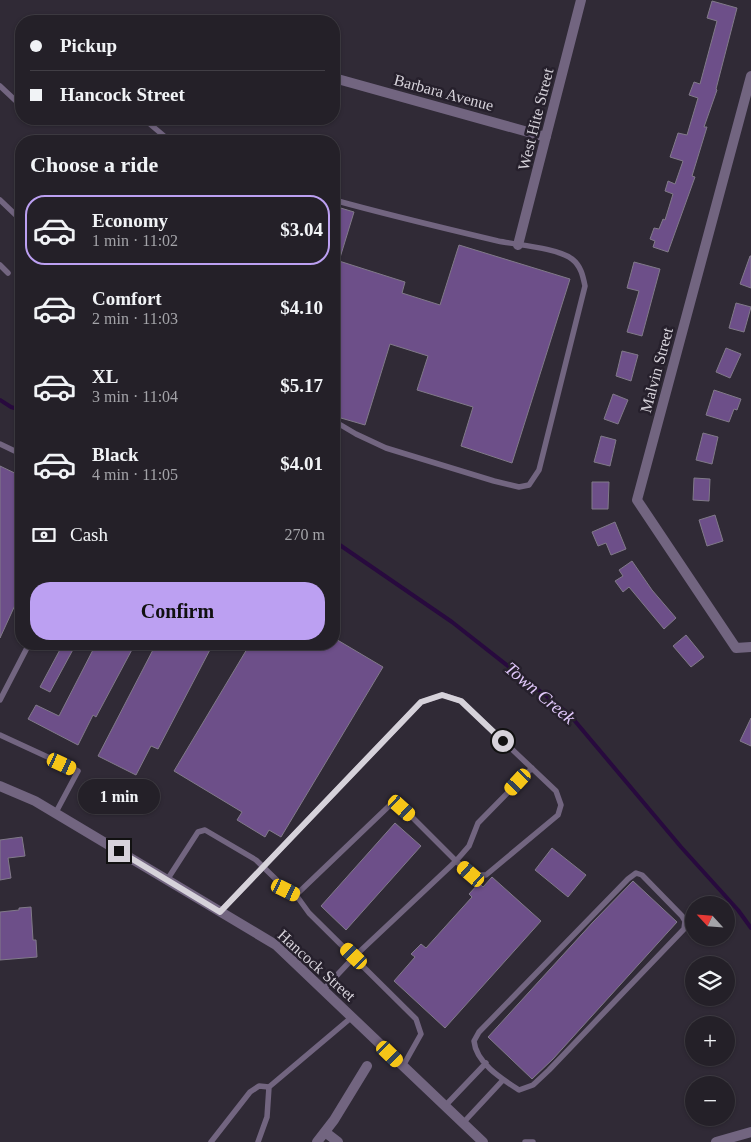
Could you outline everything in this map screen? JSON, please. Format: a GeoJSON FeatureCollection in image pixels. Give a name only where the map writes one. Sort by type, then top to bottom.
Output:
{"type":"FeatureCollection","features":[{"type":"Feature","properties":{"kind":"street","name":"West Hite Street"},"geometry":{"type":"LineString","coordinates":[[518,245],[581,0]]}},
{"type":"Feature","properties":{"kind":"street","name":"Malvin Street"},"geometry":{"type":"LineString","coordinates":[[751,76],[637,500],[736,648],[751,647]]}},
{"type":"Feature","properties":{"kind":"street","name":"Barbara Avenue"},"geometry":{"type":"LineString","coordinates":[[340,80],[546,137]]}},
{"type":"Feature","properties":{"kind":"street","name":"Hancock Street"},"geometry":{"type":"LineString","coordinates":[[0,786],[35,801],[276,945],[483,1142]]}},
{"type":"Feature","properties":{"kind":"street"},"geometry":{"type":"LineString","coordinates":[[317,1142],[343,1107],[367,1066]]}},
{"type":"Feature","properties":{"kind":"street"},"geometry":{"type":"LineString","coordinates":[[325,1132],[338,1142]]}},
{"type":"Feature","properties":{"kind":"street"},"geometry":{"type":"LineString","coordinates":[[716,1142],[751,1132]]}},
{"type":"Feature","properties":{"kind":"lane"},"geometry":{"type":"LineString","coordinates":[[0,86],[15,100]]}},
{"type":"Feature","properties":{"kind":"lane"},"geometry":{"type":"LineString","coordinates":[[151,125],[163,135]]}},
{"type":"Feature","properties":{"kind":"lane"},"geometry":{"type":"LineString","coordinates":[[0,200],[15,214]]}},
{"type":"Feature","properties":{"kind":"lane"},"geometry":{"type":"LineString","coordinates":[[340,202],[419,223],[518,245],[555,251],[572,259],[583,273],[585,286],[539,470],[529,485],[519,487],[494,481],[386,448],[340,425]]}},
{"type":"Feature","properties":{"kind":"lane"},"geometry":{"type":"LineString","coordinates":[[0,265],[8,273]]}},
{"type":"Feature","properties":{"kind":"lane"},"geometry":{"type":"LineString","coordinates":[[0,444],[15,451]]}},
{"type":"Feature","properties":{"kind":"lane"},"geometry":{"type":"LineString","coordinates":[[0,700],[26,650]]}},
{"type":"Feature","properties":{"kind":"lane"},"geometry":{"type":"LineString","coordinates":[[220,912],[421,702],[442,695],[461,701],[556,791],[561,805],[558,815],[486,875],[471,874],[456,862],[402,808],[389,806],[296,895]]}},
{"type":"Feature","properties":{"kind":"lane"},"geometry":{"type":"LineString","coordinates":[[0,735],[78,771],[55,814]]}},
{"type":"Feature","properties":{"kind":"lane"},"geometry":{"type":"LineString","coordinates":[[324,990],[354,956],[456,862],[469,846],[478,823],[532,768]]}},
{"type":"Feature","properties":{"kind":"lane"},"geometry":{"type":"LineString","coordinates":[[166,880],[198,832],[206,830],[256,860],[286,890],[296,895],[309,913],[416,1019],[421,1034],[403,1066]]}},
{"type":"Feature","properties":{"kind":"lane"},"geometry":{"type":"LineString","coordinates":[[636,873],[642,875],[682,916],[685,921],[684,929],[533,1085],[519,1090],[503,1080],[486,1063],[475,1048],[474,1041],[479,1032],[636,873]]}},
{"type":"Feature","properties":{"kind":"lane"},"geometry":{"type":"LineString","coordinates":[[211,1142],[250,1092],[259,1086],[269,1087],[352,1017]]}},
{"type":"Feature","properties":{"kind":"lane"},"geometry":{"type":"LineString","coordinates":[[445,1106],[486,1063]]}},
{"type":"Feature","properties":{"kind":"lane"},"geometry":{"type":"LineString","coordinates":[[463,1123],[503,1080]]}},
{"type":"Feature","properties":{"kind":"lane"},"geometry":{"type":"LineString","coordinates":[[258,1142],[267,1117],[269,1087]]}},
{"type":"Feature","properties":{"kind":"lane"},"geometry":{"type":"LineString","coordinates":[[525,1142],[533,1142]]}},
{"type":"Feature","properties":{"kind":"building"},"geometry":{"type":"Polygon","coordinates":[[[712,1],[737,8],[717,90],[704,127],[707,127],[692,176],[695,177],[668,252],[653,247],[655,241],[650,239],[654,228],[659,229],[663,219],[665,220],[673,194],[665,191],[668,181],[675,184],[683,161],[670,157],[678,133],[687,135],[698,98],[689,95],[694,82],[700,84],[717,21],[707,18],[712,1]]]}},
{"type":"Feature","properties":{"kind":"building"},"geometry":{"type":"Polygon","coordinates":[[[340,208],[354,212],[340,258],[340,208]]]}},
{"type":"Feature","properties":{"kind":"building"},"geometry":{"type":"Polygon","coordinates":[[[459,245],[570,279],[512,463],[461,446],[473,407],[417,390],[428,356],[390,344],[365,425],[340,418],[340,261],[405,282],[402,293],[440,305],[459,245]]]}},
{"type":"Feature","properties":{"kind":"building"},"geometry":{"type":"Polygon","coordinates":[[[751,256],[751,288],[740,284],[751,256]]]}},
{"type":"Feature","properties":{"kind":"building"},"geometry":{"type":"Polygon","coordinates":[[[634,262],[660,269],[642,336],[627,332],[639,291],[627,288],[634,262]]]}},
{"type":"Feature","properties":{"kind":"building"},"geometry":{"type":"Polygon","coordinates":[[[736,303],[751,307],[744,332],[729,328],[736,303]]]}},
{"type":"Feature","properties":{"kind":"building"},"geometry":{"type":"Polygon","coordinates":[[[726,348],[741,354],[730,378],[716,372],[726,348]]]}},
{"type":"Feature","properties":{"kind":"building"},"geometry":{"type":"Polygon","coordinates":[[[622,351],[638,355],[631,381],[616,376],[622,351]]]}},
{"type":"Feature","properties":{"kind":"building"},"geometry":{"type":"Polygon","coordinates":[[[714,390],[741,399],[737,410],[734,409],[729,422],[706,415],[714,390]]]}},
{"type":"Feature","properties":{"kind":"building"},"geometry":{"type":"Polygon","coordinates":[[[613,394],[628,400],[618,424],[604,419],[613,394]]]}},
{"type":"Feature","properties":{"kind":"building"},"geometry":{"type":"Polygon","coordinates":[[[703,433],[718,437],[712,464],[696,460],[703,433]]]}},
{"type":"Feature","properties":{"kind":"building"},"geometry":{"type":"Polygon","coordinates":[[[601,436],[616,440],[610,466],[594,462],[601,436]]]}},
{"type":"Feature","properties":{"kind":"building"},"geometry":{"type":"Polygon","coordinates":[[[0,466],[15,473],[15,605],[0,638],[0,466]]]}},
{"type":"Feature","properties":{"kind":"building"},"geometry":{"type":"Polygon","coordinates":[[[694,478],[710,479],[709,501],[693,500],[694,478]]]}},
{"type":"Feature","properties":{"kind":"building"},"geometry":{"type":"Polygon","coordinates":[[[592,482],[609,482],[608,509],[592,509],[592,482]]]}},
{"type":"Feature","properties":{"kind":"building"},"geometry":{"type":"Polygon","coordinates":[[[715,515],[723,541],[707,546],[699,520],[715,515]]]}},
{"type":"Feature","properties":{"kind":"building"},"geometry":{"type":"Polygon","coordinates":[[[615,522],[626,549],[611,555],[606,543],[598,546],[592,532],[615,522]]]}},
{"type":"Feature","properties":{"kind":"building"},"geometry":{"type":"Polygon","coordinates":[[[632,561],[652,590],[676,618],[664,629],[629,587],[623,592],[615,581],[623,576],[619,570],[632,561]]]}},
{"type":"Feature","properties":{"kind":"building"},"geometry":{"type":"Polygon","coordinates":[[[686,635],[704,657],[691,667],[673,646],[686,635]]]}},
{"type":"Feature","properties":{"kind":"building"},"geometry":{"type":"Polygon","coordinates":[[[340,642],[383,667],[281,837],[269,830],[265,837],[237,820],[242,812],[174,771],[246,650],[340,650],[340,642]]]}},
{"type":"Feature","properties":{"kind":"building"},"geometry":{"type":"Polygon","coordinates":[[[60,650],[73,650],[50,692],[40,687],[60,650]]]}},
{"type":"Feature","properties":{"kind":"building"},"geometry":{"type":"Polygon","coordinates":[[[93,650],[132,650],[96,717],[93,715],[78,745],[28,719],[36,705],[59,716],[93,650]]]}},
{"type":"Feature","properties":{"kind":"building"},"geometry":{"type":"Polygon","coordinates":[[[153,650],[210,650],[158,749],[151,746],[136,775],[98,756],[153,650]]]}},
{"type":"Feature","properties":{"kind":"building"},"geometry":{"type":"Polygon","coordinates":[[[751,718],[751,746],[740,741],[751,718]]]}},
{"type":"Feature","properties":{"kind":"building"},"geometry":{"type":"Polygon","coordinates":[[[395,823],[421,846],[346,930],[321,906],[395,823]]]}},
{"type":"Feature","properties":{"kind":"building"},"geometry":{"type":"Polygon","coordinates":[[[22,837],[25,856],[8,858],[11,878],[0,880],[0,840],[22,837]]]}},
{"type":"Feature","properties":{"kind":"building"},"geometry":{"type":"Polygon","coordinates":[[[552,848],[586,875],[568,897],[535,870],[552,848]]]}},
{"type":"Feature","properties":{"kind":"building"},"geometry":{"type":"Polygon","coordinates":[[[492,877],[541,921],[445,1028],[394,981],[415,957],[411,954],[421,944],[426,948],[472,897],[469,894],[479,883],[483,887],[492,877]]]}},
{"type":"Feature","properties":{"kind":"building"},"geometry":{"type":"Polygon","coordinates":[[[633,881],[677,922],[553,1059],[532,1079],[488,1037],[633,881]]]}},
{"type":"Feature","properties":{"kind":"building"},"geometry":{"type":"Polygon","coordinates":[[[31,907],[33,940],[36,940],[37,957],[0,960],[0,912],[31,907]]]}},
{"type":"Feature","properties":{"kind":"waterway","name":"Town Creek"},"geometry":{"type":"LineString","coordinates":[[0,400],[15,408]]}},
{"type":"Feature","properties":{"kind":"waterway","name":"Town Creek"},"geometry":{"type":"LineString","coordinates":[[340,545],[452,622],[569,714],[681,847],[738,910],[751,928]]}},
{"type":"Feature","properties":{"kind":"route"},"geometry":{"type":"LineString","coordinates":[[119,851],[220,912],[421,702],[442,695],[461,701],[503,741]]}}]}
